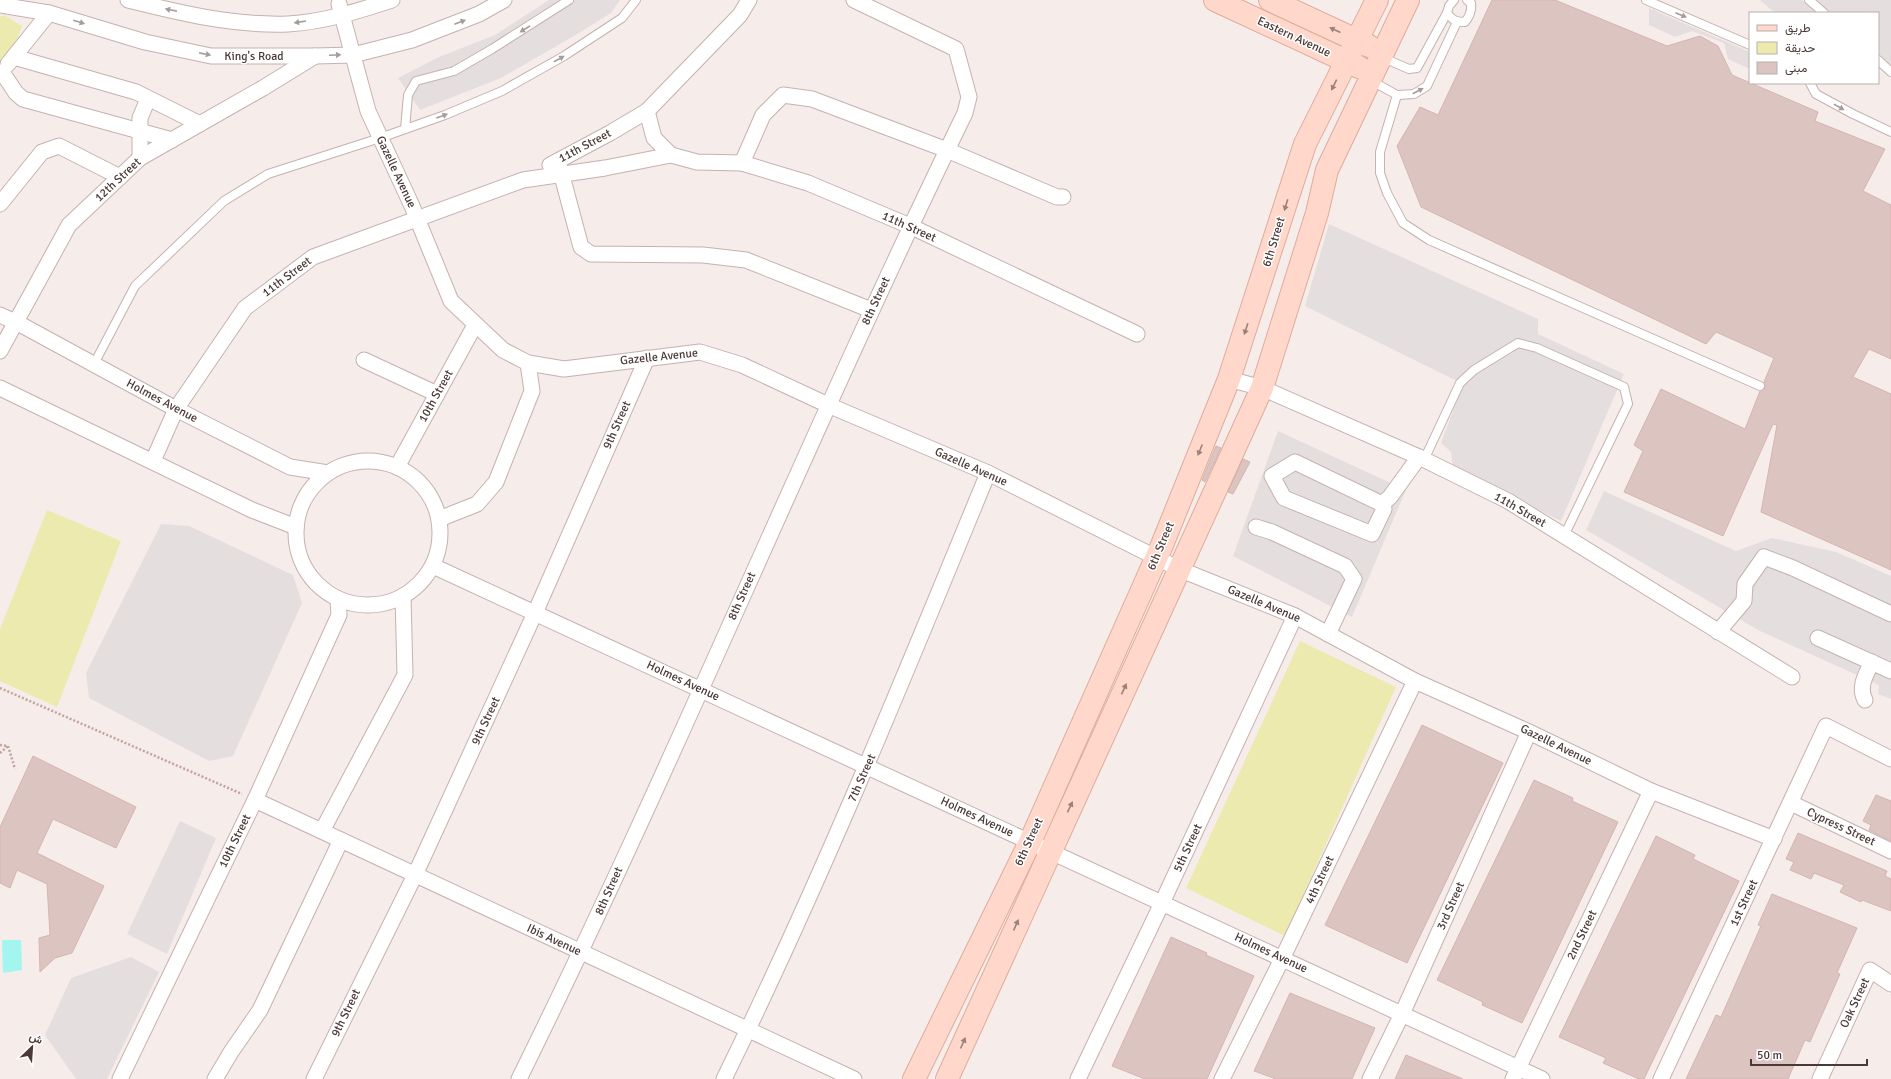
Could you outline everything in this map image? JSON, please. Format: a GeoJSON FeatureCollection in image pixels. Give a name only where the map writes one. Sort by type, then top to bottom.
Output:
{"type":"FeatureCollection","features":[{"type":"Feature","properties":{"kind":"main road","name":"Eastern Avenue"},"geometry":{"type":"LineString","coordinates":[[1215,0],[1346,61],[1376,66]]}},
{"type":"Feature","properties":{"kind":"main road","name":"Eastern Avenue"},"geometry":{"type":"LineString","coordinates":[[1270,0],[1357,40],[1376,66]]}},
{"type":"Feature","properties":{"kind":"main road","name":"6th Street"},"geometry":{"type":"LineString","coordinates":[[914,1079],[1030,842],[1156,557],[1229,379],[1305,144],[1377,0]]}},
{"type":"Feature","properties":{"kind":"main road","name":"6th Street"},"geometry":{"type":"LineString","coordinates":[[947,1079],[1262,388],[1317,212],[1327,170],[1408,0]]}},
{"type":"Feature","properties":{"kind":"street"},"geometry":{"type":"LineString","coordinates":[[128,0],[227,22],[288,24],[340,10],[392,0]]}},
{"type":"Feature","properties":{"kind":"street","name":"King's Road"},"geometry":{"type":"LineString","coordinates":[[0,5],[49,13],[145,42],[212,56],[315,56],[352,54],[412,40],[479,14],[504,0]]}},
{"type":"Feature","properties":{"kind":"street","name":"11th Street"},"geometry":{"type":"LineString","coordinates":[[153,461],[176,409],[245,308],[313,257],[417,218],[559,168],[610,133],[647,111],[740,15],[749,0]]}},
{"type":"Feature","properties":{"kind":"street","name":"8th Street"},"geometry":{"type":"LineString","coordinates":[[519,1079],[581,952],[828,405],[910,226],[965,113],[968,97],[956,49],[854,0]]}},
{"type":"Feature","properties":{"kind":"street","name":"Gazelle Avenue"},"geometry":{"type":"LineString","coordinates":[[340,10],[368,112],[417,218],[451,301],[503,350],[528,363],[564,369],[700,352],[742,365],[828,405],[988,473],[1179,569],[1295,616],[1415,681],[1529,732],[1651,791],[1774,839]]}},
{"type":"Feature","properties":{"kind":"street"},"geometry":{"type":"LineString","coordinates":[[49,13],[1,73],[16,93],[23,99],[172,140]]}},
{"type":"Feature","properties":{"kind":"street","name":"12th Street"},"geometry":{"type":"LineString","coordinates":[[0,350],[69,226],[140,158],[263,88],[315,56]]}},
{"type":"Feature","properties":{"kind":"street"},"geometry":{"type":"LineString","coordinates":[[14,57],[136,92],[200,124]]}},
{"type":"Feature","properties":{"kind":"street"},"geometry":{"type":"LineString","coordinates":[[742,163],[763,115],[783,95],[812,99],[947,150],[1057,197],[1063,197]]}},
{"type":"Feature","properties":{"kind":"street"},"geometry":{"type":"LineString","coordinates":[[140,158],[140,118],[148,99]]}},
{"type":"Feature","properties":{"kind":"street","name":"11th Street"},"geometry":{"type":"LineString","coordinates":[[647,111],[654,138],[671,155]]}},
{"type":"Feature","properties":{"kind":"street"},"geometry":{"type":"LineString","coordinates":[[0,204],[42,152],[59,146],[120,177]]}},
{"type":"Feature","properties":{"kind":"street","name":"11th Street"},"geometry":{"type":"LineString","coordinates":[[559,168],[605,168],[671,155],[697,162],[742,163],[808,183],[910,226],[1137,334]]}},
{"type":"Feature","properties":{"kind":"street"},"geometry":{"type":"LineString","coordinates":[[559,168],[581,247],[590,254],[703,255],[746,260],[872,310]]}},
{"type":"Feature","properties":{"kind":"street","name":"Holmes Avenue"},"geometry":{"type":"LineString","coordinates":[[0,316],[16,322],[176,409],[290,467],[328,473]]}},
{"type":"Feature","properties":{"kind":"street","name":"10th Street"},"geometry":{"type":"LineString","coordinates":[[397,467],[475,325]]}},
{"type":"Feature","properties":{"kind":"street","name":"9th Street"},"geometry":{"type":"LineString","coordinates":[[314,1079],[415,875],[535,613],[647,358]]}},
{"type":"Feature","properties":{"kind":"street"},"geometry":{"type":"LineString","coordinates":[[364,360],[437,394]]}},
{"type":"Feature","properties":{"kind":"street"},"geometry":{"type":"LineString","coordinates":[[439,520],[477,504],[496,482],[532,391],[528,363]]}},
{"type":"Feature","properties":{"kind":"street","name":"11th Street"},"geometry":{"type":"LineString","coordinates":[[1229,379],[1262,388],[1421,458],[1508,501],[1792,677]]}},
{"type":"Feature","properties":{"kind":"street"},"geometry":{"type":"LineString","coordinates":[[0,388],[252,510],[296,527]]}},
{"type":"Feature","properties":{"kind":"street"},"geometry":{"type":"LineString","coordinates":[[1382,504],[1390,497],[1421,458]]}},
{"type":"Feature","properties":{"kind":"street"},"geometry":{"type":"LineString","coordinates":[[365,461],[377,461],[397,467],[408,473],[425,489],[434,504],[439,520],[440,542],[433,566],[421,583],[403,596],[382,604],[359,605],[338,598],[319,586],[305,568],[297,547],[296,527],[298,513],[308,493],[328,473],[343,465],[365,461]]}},
{"type":"Feature","properties":{"kind":"street"},"geometry":{"type":"LineString","coordinates":[[1295,462],[1382,504],[1384,509],[1372,534],[1284,498],[1272,476],[1295,462]]}},
{"type":"Feature","properties":{"kind":"street","name":"7th Street"},"geometry":{"type":"LineString","coordinates":[[724,1079],[748,1030],[867,767],[988,473]]}},
{"type":"Feature","properties":{"kind":"street"},"geometry":{"type":"LineString","coordinates":[[1256,527],[1272,532],[1345,566],[1354,578],[1328,634]]}},
{"type":"Feature","properties":{"kind":"street"},"geometry":{"type":"LineString","coordinates":[[1718,632],[1744,601],[1745,584],[1764,557],[1793,568],[1891,614]]}},
{"type":"Feature","properties":{"kind":"street","name":"Holmes Avenue"},"geometry":{"type":"LineString","coordinates":[[433,566],[1402,1014],[1515,1073],[1542,1079]]}},
{"type":"Feature","properties":{"kind":"street"},"geometry":{"type":"LineString","coordinates":[[322,831],[405,675],[403,596]]}},
{"type":"Feature","properties":{"kind":"street","name":"10th Street"},"geometry":{"type":"LineString","coordinates":[[120,1079],[255,800],[339,615],[338,598]]}},
{"type":"Feature","properties":{"kind":"street","name":"5th Street"},"geometry":{"type":"LineString","coordinates":[[1078,1079],[1162,903],[1295,616]]}},
{"type":"Feature","properties":{"kind":"street"},"geometry":{"type":"LineString","coordinates":[[1818,638],[1891,671]]}},
{"type":"Feature","properties":{"kind":"street"},"geometry":{"type":"LineString","coordinates":[[1865,700],[1862,689],[1865,676],[1872,662]]}},
{"type":"Feature","properties":{"kind":"street","name":"4th Street"},"geometry":{"type":"LineString","coordinates":[[1222,1079],[1282,959],[1415,681]]}},
{"type":"Feature","properties":{"kind":"street","name":"1st Street"},"geometry":{"type":"LineString","coordinates":[[1661,1079],[1826,726],[1891,759]]}},
{"type":"Feature","properties":{"kind":"street","name":"3rd Street"},"geometry":{"type":"LineString","coordinates":[[1370,1079],[1402,1014],[1529,732]]}},
{"type":"Feature","properties":{"kind":"street","name":"2nd Street"},"geometry":{"type":"LineString","coordinates":[[1515,1073],[1651,791]]}},
{"type":"Feature","properties":{"kind":"street","name":"Ibis Avenue"},"geometry":{"type":"LineString","coordinates":[[255,800],[854,1079]]}},
{"type":"Feature","properties":{"kind":"street","name":"Cypress Street"},"geometry":{"type":"LineString","coordinates":[[1791,803],[1891,851]]}},
{"type":"Feature","properties":{"kind":"street"},"geometry":{"type":"LineString","coordinates":[[215,1079],[231,1052],[260,1010],[341,840]]}},
{"type":"Feature","properties":{"kind":"street","name":"Oak Street"},"geometry":{"type":"LineString","coordinates":[[1820,1079],[1870,970],[1891,984]]}},
{"type":"Feature","properties":{"kind":"lane"},"geometry":{"type":"LineString","coordinates":[[405,129],[408,95],[416,81],[454,71],[492,49],[569,0]]}},
{"type":"Feature","properties":{"kind":"lane"},"geometry":{"type":"LineString","coordinates":[[94,364],[134,286],[224,201],[268,174],[380,138],[502,91],[564,56],[622,18],[636,0]]}},
{"type":"Feature","properties":{"kind":"lane"},"geometry":{"type":"LineString","coordinates":[[1376,66],[1410,69],[1417,68],[1454,0]]}},
{"type":"Feature","properties":{"kind":"lane"},"geometry":{"type":"LineString","coordinates":[[1447,13],[1451,19],[1457,22],[1465,22],[1472,10],[1471,3],[1467,0]]}},
{"type":"Feature","properties":{"kind":"lane"},"geometry":{"type":"LineString","coordinates":[[1646,0],[1749,45]]}},
{"type":"Feature","properties":{"kind":"lane"},"geometry":{"type":"LineString","coordinates":[[1809,0],[1823,12]]}},
{"type":"Feature","properties":{"kind":"lane"},"geometry":{"type":"LineString","coordinates":[[1397,95],[1414,94],[1427,86],[1457,22]]}},
{"type":"Feature","properties":{"kind":"lane"},"geometry":{"type":"LineString","coordinates":[[1879,61],[1891,72]]}},
{"type":"Feature","properties":{"kind":"lane"},"geometry":{"type":"LineString","coordinates":[[1376,66],[1397,95]]}},
{"type":"Feature","properties":{"kind":"lane"},"geometry":{"type":"LineString","coordinates":[[1811,84],[1816,94],[1891,132]]}},
{"type":"Feature","properties":{"kind":"lane"},"geometry":{"type":"LineString","coordinates":[[1397,95],[1380,152],[1380,173],[1387,193],[1403,223],[1429,240],[1760,386]]}},
{"type":"Feature","properties":{"kind":"lane"},"geometry":{"type":"LineString","coordinates":[[1421,458],[1460,383],[1474,370],[1518,343],[1537,348],[1624,387],[1628,404],[1564,536]]}},
{"type":"Feature","properties":{"kind":"path"},"geometry":{"type":"LineString","coordinates":[[0,688],[255,800]]}},
{"type":"Feature","properties":{"kind":"path"},"geometry":{"type":"LineString","coordinates":[[0,745],[8,746]]}},
{"type":"Feature","properties":{"kind":"path"},"geometry":{"type":"LineString","coordinates":[[0,753],[8,746]]}},
{"type":"Feature","properties":{"kind":"path"},"geometry":{"type":"LineString","coordinates":[[8,746],[15,769]]}},
{"type":"Feature","properties":{"kind":"green space"},"geometry":{"type":"Polygon","coordinates":[[[4,15],[22,26],[14,48],[0,62],[0,16],[4,15]]]}},
{"type":"Feature","properties":{"kind":"green space"},"geometry":{"type":"Polygon","coordinates":[[[47,510],[121,541],[57,707],[0,681],[0,629],[47,510]]]}},
{"type":"Feature","properties":{"kind":"green space"},"geometry":{"type":"Polygon","coordinates":[[[1300,641],[1396,687],[1285,936],[1186,888],[1300,641]]]}},
{"type":"Feature","properties":{"kind":"shaded area"},"geometry":{"type":"Polygon","coordinates":[[[549,0],[620,0],[611,13],[501,78],[420,110],[398,78],[439,57],[495,35],[549,0]]]}},
{"type":"Feature","properties":{"kind":"shaded area"},"geometry":{"type":"Polygon","coordinates":[[[1760,0],[1802,0],[1816,12],[1774,12],[1760,0]]]}},
{"type":"Feature","properties":{"kind":"shaded area"},"geometry":{"type":"Polygon","coordinates":[[[1891,0],[1891,65],[1879,55],[1879,12],[1829,12],[1816,1],[1891,0]]]}},
{"type":"Feature","properties":{"kind":"shaded area"},"geometry":{"type":"Polygon","coordinates":[[[1649,8],[1749,52],[1749,69],[1728,59],[1724,43],[1692,31],[1675,37],[1649,25],[1649,8]]]}},
{"type":"Feature","properties":{"kind":"shaded area"},"geometry":{"type":"Polygon","coordinates":[[[1329,224],[1538,319],[1538,334],[1624,374],[1561,521],[1453,468],[1451,452],[1441,443],[1463,384],[1305,306],[1329,224]]]}},
{"type":"Feature","properties":{"kind":"shaded area"},"geometry":{"type":"Polygon","coordinates":[[[1278,431],[1406,490],[1352,617],[1233,556],[1278,431]]]}},
{"type":"Feature","properties":{"kind":"shaded area"},"geometry":{"type":"Polygon","coordinates":[[[1604,491],[1736,551],[1772,538],[1836,552],[1891,576],[1891,699],[1878,694],[1879,685],[1760,631],[1586,530],[1604,491]]]}},
{"type":"Feature","properties":{"kind":"shaded area"},"geometry":{"type":"Polygon","coordinates":[[[161,524],[189,526],[293,575],[302,603],[233,756],[209,761],[89,698],[86,673],[161,524]]]}},
{"type":"Feature","properties":{"kind":"shaded area"},"geometry":{"type":"Polygon","coordinates":[[[180,821],[216,838],[167,954],[127,934],[180,821]]]}},
{"type":"Feature","properties":{"kind":"shaded area"},"geometry":{"type":"Polygon","coordinates":[[[131,957],[159,972],[107,1079],[76,1079],[45,1035],[71,978],[131,957]]]}},
{"type":"Feature","properties":{"kind":"water"},"geometry":{"type":"Polygon","coordinates":[[[2,940],[21,940],[22,970],[3,973],[2,940]]]}},
{"type":"Feature","properties":{"kind":"building"},"geometry":{"type":"Polygon","coordinates":[[[1492,0],[1555,0],[1667,46],[1700,36],[1718,46],[1732,75],[1749,82],[1749,84],[1753,84],[1818,112],[1815,121],[1885,149],[1863,191],[1891,205],[1891,359],[1869,349],[1853,377],[1891,394],[1891,570],[1761,512],[1777,425],[1773,424],[1723,536],[1624,492],[1643,451],[1634,445],[1661,389],[1745,429],[1760,391],[1765,388],[1764,382],[1774,358],[1716,332],[1706,344],[1421,207],[1397,146],[1420,107],[1438,115],[1492,0]]]}},
{"type":"Feature","properties":{"kind":"building"},"geometry":{"type":"Polygon","coordinates":[[[1216,446],[1221,448],[1205,482],[1202,480],[1216,446]]]}},
{"type":"Feature","properties":{"kind":"building"},"geometry":{"type":"Polygon","coordinates":[[[1243,459],[1250,462],[1233,494],[1228,492],[1243,459]]]}},
{"type":"Feature","properties":{"kind":"building"},"geometry":{"type":"Polygon","coordinates":[[[1422,725],[1503,763],[1407,963],[1325,925],[1422,725]]]}},
{"type":"Feature","properties":{"kind":"building"},"geometry":{"type":"Polygon","coordinates":[[[33,756],[136,807],[116,848],[53,819],[37,853],[104,886],[72,953],[55,958],[40,972],[39,938],[50,935],[47,884],[17,870],[10,888],[0,883],[0,827],[33,756]]]}},
{"type":"Feature","properties":{"kind":"building"},"geometry":{"type":"Polygon","coordinates":[[[1534,780],[1573,798],[1572,801],[1618,822],[1522,1023],[1482,1005],[1483,1002],[1437,980],[1534,780]]]}},
{"type":"Feature","properties":{"kind":"building"},"geometry":{"type":"Polygon","coordinates":[[[1876,795],[1891,801],[1891,841],[1869,830],[1871,825],[1863,821],[1876,795]]]}},
{"type":"Feature","properties":{"kind":"building"},"geometry":{"type":"Polygon","coordinates":[[[1798,833],[1887,871],[1885,876],[1891,879],[1891,911],[1862,900],[1861,902],[1840,892],[1844,885],[1814,873],[1811,879],[1790,870],[1794,862],[1786,859],[1798,833]]]}},
{"type":"Feature","properties":{"kind":"building"},"geometry":{"type":"Polygon","coordinates":[[[1656,836],[1695,855],[1693,859],[1739,881],[1644,1079],[1639,1079],[1603,1063],[1606,1058],[1559,1037],[1656,836]]]}},
{"type":"Feature","properties":{"kind":"building"},"geometry":{"type":"Polygon","coordinates":[[[1772,894],[1857,928],[1837,973],[1840,974],[1810,1042],[1805,1040],[1788,1079],[1686,1079],[1716,1015],[1721,1017],[1761,926],[1758,925],[1772,894]]]}},
{"type":"Feature","properties":{"kind":"building"},"geometry":{"type":"Polygon","coordinates":[[[1171,937],[1207,953],[1206,955],[1254,976],[1207,1079],[1145,1079],[1112,1066],[1171,937]]]}},
{"type":"Feature","properties":{"kind":"building"},"geometry":{"type":"Polygon","coordinates":[[[1290,993],[1375,1028],[1352,1079],[1276,1079],[1254,1071],[1290,993]]]}},
{"type":"Feature","properties":{"kind":"building"},"geometry":{"type":"Polygon","coordinates":[[[1406,1055],[1463,1079],[1395,1079],[1406,1055]]]}}]}
